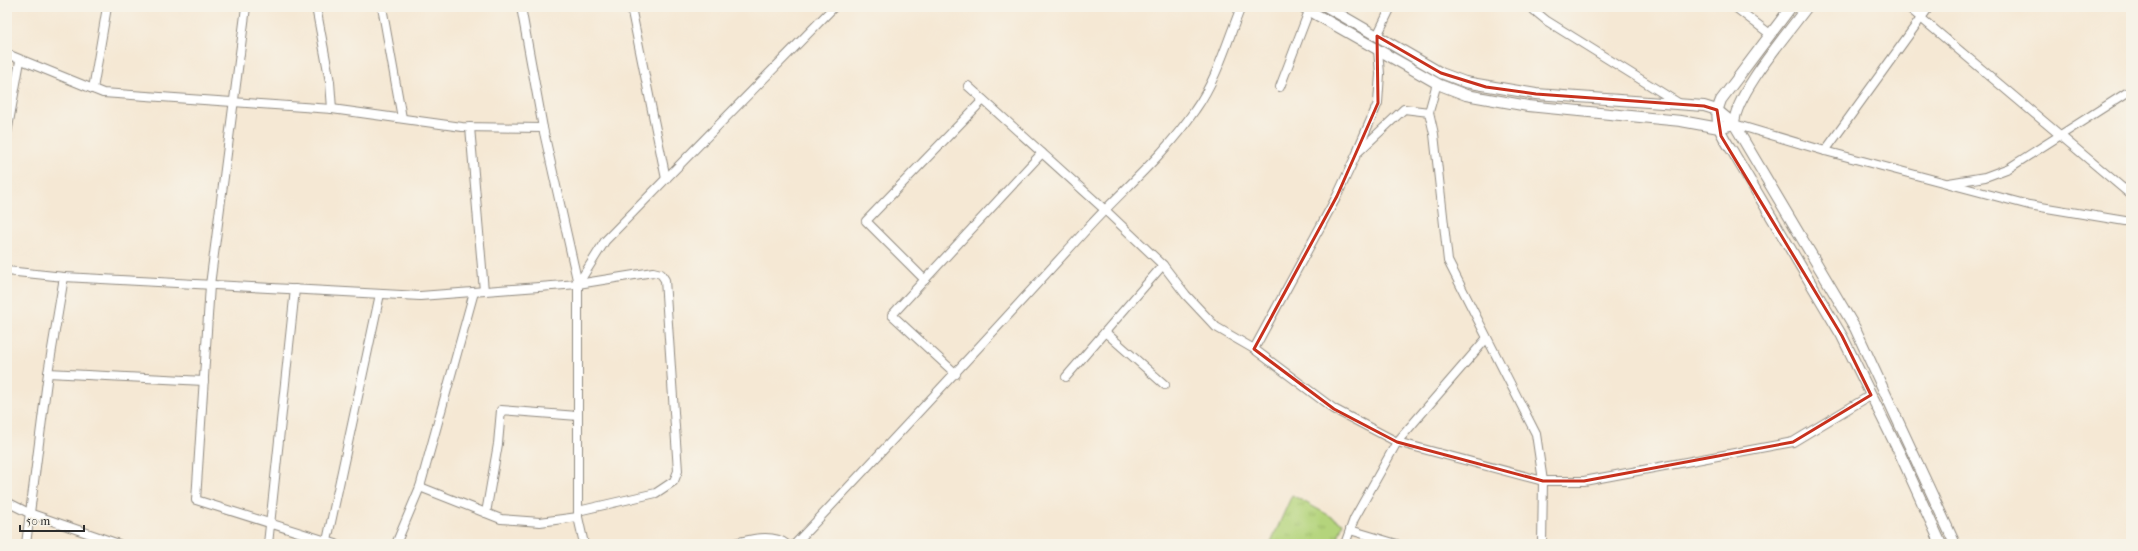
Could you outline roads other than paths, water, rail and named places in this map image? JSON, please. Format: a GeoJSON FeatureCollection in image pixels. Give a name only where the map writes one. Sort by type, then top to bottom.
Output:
{"type":"FeatureCollection","features":[{"type":"Feature","properties":{"kind":"street"},"geometry":{"type":"LineString","coordinates":[[93,89],[107,7]]}},
{"type":"Feature","properties":{"kind":"street"},"geometry":{"type":"LineString","coordinates":[[246,7],[210,285],[196,500],[336,544]]}},
{"type":"Feature","properties":{"kind":"street"},"geometry":{"type":"LineString","coordinates":[[316,7],[330,82],[332,109]]}},
{"type":"Feature","properties":{"kind":"street"},"geometry":{"type":"LineString","coordinates":[[382,7],[402,118]]}},
{"type":"Feature","properties":{"kind":"street"},"geometry":{"type":"LineString","coordinates":[[521,7],[543,128],[578,284],[578,514],[584,544]]}},
{"type":"Feature","properties":{"kind":"street"},"geometry":{"type":"LineString","coordinates":[[630,7],[666,179]]}},
{"type":"Feature","properties":{"kind":"street"},"geometry":{"type":"LineString","coordinates":[[578,284],[605,241],[834,7]]}},
{"type":"Feature","properties":{"kind":"street"},"geometry":{"type":"LineString","coordinates":[[795,544],[956,374],[1104,209],[1163,153],[1196,110],[1216,72],[1219,60],[1241,7]]}},
{"type":"Feature","properties":{"kind":"street"},"geometry":{"type":"LineString","coordinates":[[1327,7],[1441,73],[1465,82],[1486,87],[1536,94],[1704,106],[1717,110],[1734,124],[1855,328],[1955,544]]}},
{"type":"Feature","properties":{"kind":"street"},"geometry":{"type":"LineString","coordinates":[[1254,349],[1337,196],[1378,103],[1380,74],[1377,36],[1391,7]]}},
{"type":"Feature","properties":{"kind":"street"},"geometry":{"type":"LineString","coordinates":[[1530,7],[1547,21],[1681,105]]}},
{"type":"Feature","properties":{"kind":"street"},"geometry":{"type":"LineString","coordinates":[[1735,7],[1770,34]]}},
{"type":"Feature","properties":{"kind":"street"},"geometry":{"type":"LineString","coordinates":[[1791,7],[1728,90],[1717,110],[1721,136],[1737,159],[1842,336],[1942,544]]}},
{"type":"Feature","properties":{"kind":"street"},"geometry":{"type":"LineString","coordinates":[[1734,124],[1734,116],[1743,96],[1807,7]]}},
{"type":"Feature","properties":{"kind":"street"},"geometry":{"type":"LineString","coordinates":[[1908,7],[1922,17],[2131,195]]}},
{"type":"Feature","properties":{"kind":"street"},"geometry":{"type":"LineString","coordinates":[[1825,151],[1929,7]]}},
{"type":"Feature","properties":{"kind":"street"},"geometry":{"type":"LineString","coordinates":[[1280,87],[1306,9],[1437,83],[1466,95],[1528,106],[1681,121],[1719,128],[1734,124],[1944,184],[2029,205],[2131,222]]}},
{"type":"Feature","properties":{"kind":"street"},"geometry":{"type":"LineString","coordinates":[[1755,53],[1767,61]]}},
{"type":"Feature","properties":{"kind":"street"},"geometry":{"type":"LineString","coordinates":[[7,54],[103,93],[332,109],[470,127],[543,128]]}},
{"type":"Feature","properties":{"kind":"street"},"geometry":{"type":"LineString","coordinates":[[7,133],[20,60]]}},
{"type":"Feature","properties":{"kind":"street"},"geometry":{"type":"LineString","coordinates":[[1437,83],[1429,112],[1434,134],[1448,261],[1486,339],[1536,434],[1543,481],[1542,544]]}},
{"type":"Feature","properties":{"kind":"street"},"geometry":{"type":"LineString","coordinates":[[968,86],[1104,209],[1163,265],[1186,295],[1216,327],[1254,349],[1334,409],[1397,442],[1543,481],[1584,481],[1793,442],[1871,395]]}},
{"type":"Feature","properties":{"kind":"street"},"geometry":{"type":"LineString","coordinates":[[1944,184],[1985,177],[2009,168],[2131,90]]}},
{"type":"Feature","properties":{"kind":"street"},"geometry":{"type":"LineString","coordinates":[[925,280],[866,221],[983,100]]}},
{"type":"Feature","properties":{"kind":"street"},"geometry":{"type":"LineString","coordinates":[[1357,153],[1404,109],[1429,112]]}},
{"type":"Feature","properties":{"kind":"street"},"geometry":{"type":"LineString","coordinates":[[470,127],[484,291]]}},
{"type":"Feature","properties":{"kind":"street"},"geometry":{"type":"LineString","coordinates":[[956,374],[892,315],[1042,153]]}},
{"type":"Feature","properties":{"kind":"street"},"geometry":{"type":"LineString","coordinates":[[1066,377],[1163,265]]}},
{"type":"Feature","properties":{"kind":"street"},"geometry":{"type":"LineString","coordinates":[[7,272],[64,277],[420,296],[578,284],[653,272],[661,274],[665,280],[678,471],[674,481],[656,493],[578,514],[540,522],[501,519],[420,487]]}},
{"type":"Feature","properties":{"kind":"street"},"geometry":{"type":"LineString","coordinates":[[26,544],[48,373],[64,277]]}},
{"type":"Feature","properties":{"kind":"street"},"geometry":{"type":"LineString","coordinates":[[268,544],[269,523],[295,289]]}},
{"type":"Feature","properties":{"kind":"street"},"geometry":{"type":"LineString","coordinates":[[396,544],[420,487],[474,292]]}},
{"type":"Feature","properties":{"kind":"street"},"geometry":{"type":"LineString","coordinates":[[326,541],[380,294]]}},
{"type":"Feature","properties":{"kind":"street"},"geometry":{"type":"LineString","coordinates":[[1105,332],[1165,385]]}},
{"type":"Feature","properties":{"kind":"street"},"geometry":{"type":"LineString","coordinates":[[1345,544],[1354,519],[1397,442],[1486,339]]}},
{"type":"Feature","properties":{"kind":"street"},"geometry":{"type":"LineString","coordinates":[[48,373],[204,382]]}},
{"type":"Feature","properties":{"kind":"street"},"geometry":{"type":"LineString","coordinates":[[486,513],[498,444],[501,410],[578,416]]}},
{"type":"Feature","properties":{"kind":"street"},"geometry":{"type":"LineString","coordinates":[[7,502],[29,513],[119,544]]}},
{"type":"Feature","properties":{"kind":"street"},"geometry":{"type":"LineString","coordinates":[[1350,530],[1397,544]]}},
{"type":"Feature","properties":{"kind":"street"},"geometry":{"type":"LineString","coordinates":[[731,544],[751,539],[782,540],[786,544]]}}]}
